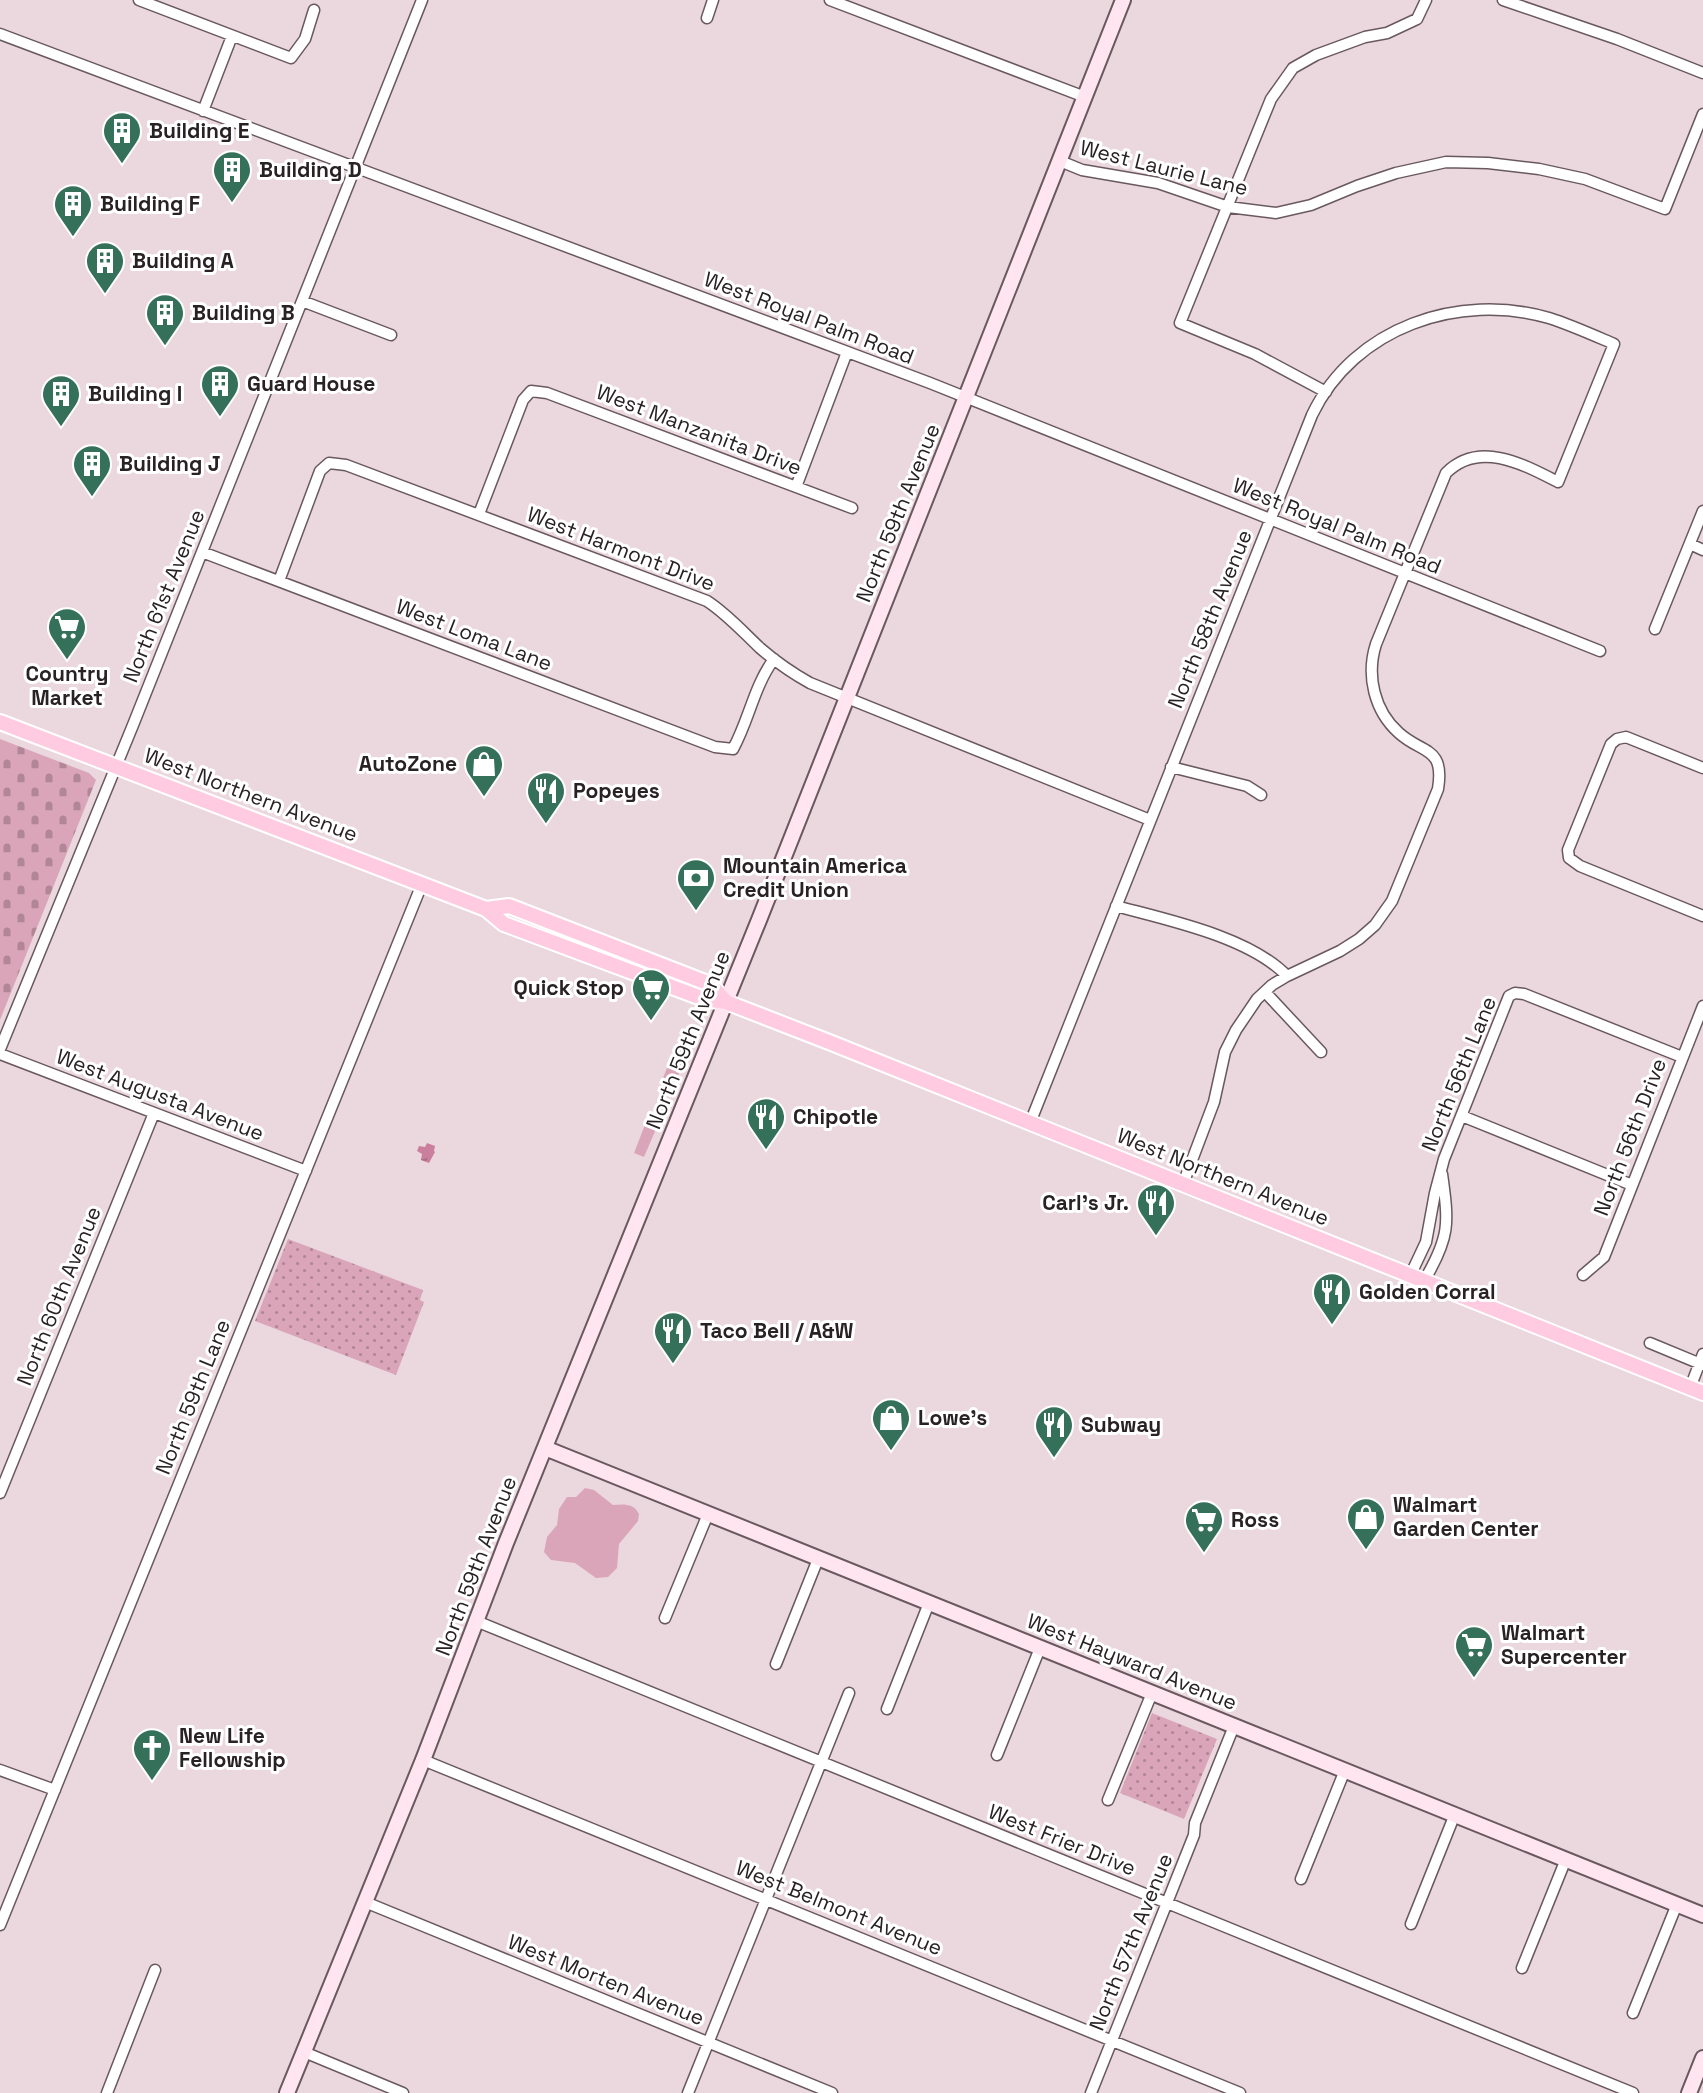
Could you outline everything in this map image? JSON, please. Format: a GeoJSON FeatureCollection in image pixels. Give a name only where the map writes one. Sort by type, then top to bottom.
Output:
{"type":"FeatureCollection","features":[{"type":"Feature","properties":{"kind":"main road","name":"North 59th Avenue"},"geometry":{"type":"LineString","coordinates":[[288,2093],[726,1002],[1123,0]]}},
{"type":"Feature","properties":{"kind":"main road","name":"West Northern Avenue"},"geometry":{"type":"LineString","coordinates":[[0,722],[486,909],[504,925],[704,999],[726,1002],[1696,1390]]}},
{"type":"Feature","properties":{"kind":"main road","name":"West Hayward Avenue"},"geometry":{"type":"LineString","coordinates":[[545,1448],[1703,1915]]}},
{"type":"Feature","properties":{"kind":"main road"},"geometry":{"type":"LineString","coordinates":[[1689,2093],[1703,2058]]}},
{"type":"Feature","properties":{"kind":"street"},"geometry":{"type":"LineString","coordinates":[[139,0],[164,4],[232,36],[291,58],[305,39],[314,10]]}},
{"type":"Feature","properties":{"kind":"street","name":"North 61st Avenue"},"geometry":{"type":"LineString","coordinates":[[0,1051],[422,0]]}},
{"type":"Feature","properties":{"kind":"street"},"geometry":{"type":"LineString","coordinates":[[706,18],[713,0]]}},
{"type":"Feature","properties":{"kind":"street"},"geometry":{"type":"LineString","coordinates":[[830,0],[1085,97]]}},
{"type":"Feature","properties":{"kind":"street"},"geometry":{"type":"LineString","coordinates":[[1326,391],[1255,354],[1180,323],[1270,99],[1293,68],[1316,55],[1365,37],[1387,33],[1417,19],[1426,0]]}},
{"type":"Feature","properties":{"kind":"street"},"geometry":{"type":"LineString","coordinates":[[1503,0],[1617,39],[1703,73]]}},
{"type":"Feature","properties":{"kind":"street","name":"West Royal Palm Road"},"geometry":{"type":"LineString","coordinates":[[0,34],[847,352],[1600,651]]}},
{"type":"Feature","properties":{"kind":"street"},"geometry":{"type":"LineString","coordinates":[[203,111],[232,36]]}},
{"type":"Feature","properties":{"kind":"street","name":"West Laurie Lane"},"geometry":{"type":"LineString","coordinates":[[1060,161],[1082,170],[1158,183],[1228,207],[1276,213],[1311,205],[1396,173],[1446,162],[1488,163],[1539,169],[1585,179],[1665,209],[1703,114]]}},
{"type":"Feature","properties":{"kind":"street"},"geometry":{"type":"LineString","coordinates":[[302,301],[391,335]]}},
{"type":"Feature","properties":{"kind":"street","name":"North 58th Avenue"},"geometry":{"type":"LineString","coordinates":[[1030,1123],[1312,415],[1326,391],[1356,357],[1378,341],[1420,320],[1450,312],[1483,308],[1525,313],[1550,318],[1614,344],[1558,482],[1530,468],[1491,455],[1466,458],[1456,463],[1446,472],[1405,574]]}},
{"type":"Feature","properties":{"kind":"street"},"geometry":{"type":"LineString","coordinates":[[796,487],[847,352]]}},
{"type":"Feature","properties":{"kind":"street","name":"West Manzanita Drive"},"geometry":{"type":"LineString","coordinates":[[479,514],[523,400],[531,391],[547,393],[852,508]]}},
{"type":"Feature","properties":{"kind":"street","name":"West Harmont Drive"},"geometry":{"type":"LineString","coordinates":[[279,581],[320,471],[329,463],[346,465],[707,601],[719,608],[774,659],[810,682],[1150,820]]}},
{"type":"Feature","properties":{"kind":"street"},"geometry":{"type":"LineString","coordinates":[[1655,629],[1703,511]]}},
{"type":"Feature","properties":{"kind":"street"},"geometry":{"type":"LineString","coordinates":[[1690,544],[1703,550]]}},
{"type":"Feature","properties":{"kind":"street","name":"West Loma Lane"},"geometry":{"type":"LineString","coordinates":[[202,552],[715,747],[733,749],[761,680],[774,659]]}},
{"type":"Feature","properties":{"kind":"street"},"geometry":{"type":"LineString","coordinates":[[1183,1184],[1214,1102],[1225,1052],[1236,1030],[1265,992],[1287,976],[1340,951],[1374,925],[1392,901],[1438,789],[1440,776],[1437,761],[1427,749],[1400,735],[1387,720],[1377,703],[1372,682],[1373,655],[1405,574]]}},
{"type":"Feature","properties":{"kind":"street"},"geometry":{"type":"LineString","coordinates":[[1703,768],[1626,737],[1617,739],[1611,744],[1568,849],[1569,858],[1580,866],[1703,916]]}},
{"type":"Feature","properties":{"kind":"street"},"geometry":{"type":"LineString","coordinates":[[1171,767],[1247,786],[1261,795]]}},
{"type":"Feature","properties":{"kind":"street","name":"North 59th Lane"},"geometry":{"type":"LineString","coordinates":[[0,1925],[422,884]]}},
{"type":"Feature","properties":{"kind":"street"},"geometry":{"type":"LineString","coordinates":[[1116,906],[1207,932],[1276,964],[1287,976]]}},
{"type":"Feature","properties":{"kind":"street"},"geometry":{"type":"LineString","coordinates":[[1265,992],[1321,1052]]}},
{"type":"Feature","properties":{"kind":"street","name":"North 56th Lane"},"geometry":{"type":"LineString","coordinates":[[1417,1278],[1441,1170],[1509,996],[1515,993],[1524,994],[1682,1057]]}},
{"type":"Feature","properties":{"kind":"street","name":"North 56th Drive"},"geometry":{"type":"LineString","coordinates":[[1583,1275],[1604,1257],[1703,1006]]}},
{"type":"Feature","properties":{"kind":"street","name":"West Augusta Avenue"},"geometry":{"type":"LineString","coordinates":[[0,1051],[306,1171]]}},
{"type":"Feature","properties":{"kind":"street","name":"North 60th Avenue"},"geometry":{"type":"LineString","coordinates":[[0,1493],[154,1113]]}},
{"type":"Feature","properties":{"kind":"street"},"geometry":{"type":"LineString","coordinates":[[1462,1116],[1633,1185]]}},
{"type":"Feature","properties":{"kind":"street","name":"North 56th Lane"},"geometry":{"type":"LineString","coordinates":[[1417,1278],[1437,1260],[1447,1230],[1441,1170]]}},
{"type":"Feature","properties":{"kind":"street"},"geometry":{"type":"LineString","coordinates":[[1650,1343],[1702,1361],[1696,1390]]}},
{"type":"Feature","properties":{"kind":"street"},"geometry":{"type":"LineString","coordinates":[[665,1618],[708,1514]]}},
{"type":"Feature","properties":{"kind":"street"},"geometry":{"type":"LineString","coordinates":[[776,1664],[818,1559]]}},
{"type":"Feature","properties":{"kind":"street"},"geometry":{"type":"LineString","coordinates":[[887,1709],[929,1603]]}},
{"type":"Feature","properties":{"kind":"street","name":"West Frier Drive"},"geometry":{"type":"LineString","coordinates":[[476,1621],[1633,2093]]}},
{"type":"Feature","properties":{"kind":"street"},"geometry":{"type":"LineString","coordinates":[[997,1755],[1040,1648]]}},
{"type":"Feature","properties":{"kind":"street"},"geometry":{"type":"LineString","coordinates":[[688,2093],[849,1693]]}},
{"type":"Feature","properties":{"kind":"street"},"geometry":{"type":"LineString","coordinates":[[1108,1800],[1152,1693]]}},
{"type":"Feature","properties":{"kind":"street","name":"North 57th Avenue"},"geometry":{"type":"LineString","coordinates":[[1091,2093],[1194,1835],[1195,1823],[1234,1726]]}},
{"type":"Feature","properties":{"kind":"street","name":"West Belmont Avenue"},"geometry":{"type":"LineString","coordinates":[[423,1759],[1240,2093]]}},
{"type":"Feature","properties":{"kind":"street"},"geometry":{"type":"LineString","coordinates":[[0,1770],[55,1790]]}},
{"type":"Feature","properties":{"kind":"street"},"geometry":{"type":"LineString","coordinates":[[1301,1879],[1345,1770]]}},
{"type":"Feature","properties":{"kind":"street"},"geometry":{"type":"LineString","coordinates":[[1411,1924],[1455,1814]]}},
{"type":"Feature","properties":{"kind":"street"},"geometry":{"type":"LineString","coordinates":[[1522,1968],[1566,1859]]}},
{"type":"Feature","properties":{"kind":"street","name":"West Morten Avenue"},"geometry":{"type":"LineString","coordinates":[[365,1902],[832,2093]]}},
{"type":"Feature","properties":{"kind":"street"},"geometry":{"type":"LineString","coordinates":[[1633,2013],[1677,1904]]}},
{"type":"Feature","properties":{"kind":"street"},"geometry":{"type":"LineString","coordinates":[[107,2093],[155,1970]]}},
{"type":"Feature","properties":{"kind":"street"},"geometry":{"type":"LineString","coordinates":[[304,2052],[403,2093]]}},
{"type":"Feature","properties":{"kind":"green space"},"geometry":{"type":"Polygon","coordinates":[[[0,739],[89,773],[96,780],[0,1020],[0,739]]]}},
{"type":"Feature","properties":{"kind":"green space"},"geometry":{"type":"Polygon","coordinates":[[[675,1048],[687,1053],[670,1096],[659,1088],[675,1048]]]}},
{"type":"Feature","properties":{"kind":"green space"},"geometry":{"type":"Polygon","coordinates":[[[650,1112],[662,1115],[644,1157],[634,1153],[650,1112]]]}},
{"type":"Feature","properties":{"kind":"green space"},"geometry":{"type":"Polygon","coordinates":[[[288,1239],[423,1290],[420,1300],[424,1302],[396,1375],[255,1321],[288,1239]]]}},
{"type":"Feature","properties":{"kind":"green space"},"geometry":{"type":"Polygon","coordinates":[[[585,1488],[594,1490],[613,1505],[631,1506],[639,1514],[638,1521],[619,1544],[617,1568],[608,1577],[596,1578],[575,1563],[551,1560],[544,1552],[547,1537],[557,1525],[559,1509],[567,1497],[576,1497],[585,1488]]]}},
{"type":"Feature","properties":{"kind":"green space"},"geometry":{"type":"Polygon","coordinates":[[[1152,1713],[1217,1739],[1184,1819],[1120,1793],[1152,1713]]]}},
{"type":"Feature","properties":{"kind":"water"},"geometry":{"type":"Polygon","coordinates":[[[427,1143],[435,1146],[429,1163],[421,1160],[422,1154],[417,1151],[419,1146],[425,1147],[427,1143]]]}},
{"type":"Feature","properties":{"kind":"place","name":"Building E"},"geometry":{"type":"Point","coordinates":[122,165]}},
{"type":"Feature","properties":{"kind":"place","name":"Building D"},"geometry":{"type":"Point","coordinates":[232,204]}},
{"type":"Feature","properties":{"kind":"place","name":"Building F"},"geometry":{"type":"Point","coordinates":[73,238]}},
{"type":"Feature","properties":{"kind":"place","name":"Building A"},"geometry":{"type":"Point","coordinates":[105,295]}},
{"type":"Feature","properties":{"kind":"place","name":"Building B"},"geometry":{"type":"Point","coordinates":[165,347]}},
{"type":"Feature","properties":{"kind":"place","name":"Guard House"},"geometry":{"type":"Point","coordinates":[220,418]}},
{"type":"Feature","properties":{"kind":"place","name":"Building I"},"geometry":{"type":"Point","coordinates":[61,428]}},
{"type":"Feature","properties":{"kind":"place","name":"Building J"},"geometry":{"type":"Point","coordinates":[92,498]}},
{"type":"Feature","properties":{"kind":"place","name":"Country Market"},"geometry":{"type":"Point","coordinates":[67,661]}},
{"type":"Feature","properties":{"kind":"place","name":"AutoZone"},"geometry":{"type":"Point","coordinates":[484,798]}},
{"type":"Feature","properties":{"kind":"place","name":"Popeyes"},"geometry":{"type":"Point","coordinates":[546,825]}},
{"type":"Feature","properties":{"kind":"place","name":"Mountain America Credit Union"},"geometry":{"type":"Point","coordinates":[696,912]}},
{"type":"Feature","properties":{"kind":"place","name":"Quick Stop"},"geometry":{"type":"Point","coordinates":[651,1022]}},
{"type":"Feature","properties":{"kind":"place","name":"Chipotle"},"geometry":{"type":"Point","coordinates":[766,1151]}},
{"type":"Feature","properties":{"kind":"place","name":"Carl's Jr."},"geometry":{"type":"Point","coordinates":[1156,1237]}},
{"type":"Feature","properties":{"kind":"place","name":"Golden Corral"},"geometry":{"type":"Point","coordinates":[1332,1326]}},
{"type":"Feature","properties":{"kind":"place","name":"Taco Bell / A&W"},"geometry":{"type":"Point","coordinates":[673,1365]}},
{"type":"Feature","properties":{"kind":"place","name":"Lowe's"},"geometry":{"type":"Point","coordinates":[891,1452]}},
{"type":"Feature","properties":{"kind":"place","name":"Subway"},"geometry":{"type":"Point","coordinates":[1054,1459]}},
{"type":"Feature","properties":{"kind":"place","name":"Walmart Garden Center"},"geometry":{"type":"Point","coordinates":[1366,1551]}},
{"type":"Feature","properties":{"kind":"place","name":"Ross"},"geometry":{"type":"Point","coordinates":[1204,1554]}},
{"type":"Feature","properties":{"kind":"place","name":"Walmart Supercenter"},"geometry":{"type":"Point","coordinates":[1474,1679]}},
{"type":"Feature","properties":{"kind":"place","name":"New Life Fellowship"},"geometry":{"type":"Point","coordinates":[152,1782]}}]}
